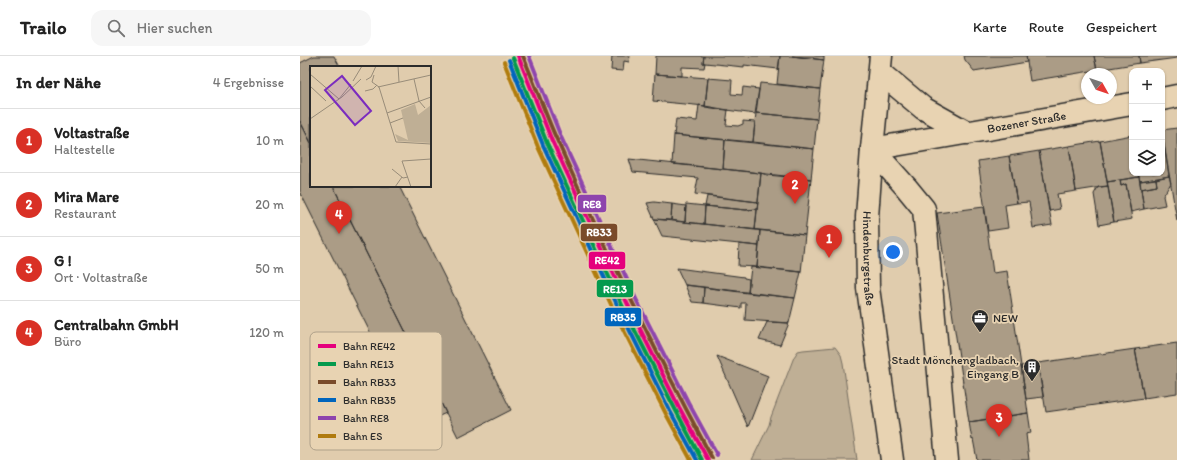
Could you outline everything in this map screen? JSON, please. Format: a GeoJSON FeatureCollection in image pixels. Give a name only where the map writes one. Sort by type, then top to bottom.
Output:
{"type":"FeatureCollection","features":[{"type":"Feature","properties":{"kind":"street"},"geometry":{"type":"LineString","coordinates":[[880,64],[923,108],[968,133]]}},
{"type":"Feature","properties":{"kind":"street","name":"Hindenburgstraße"},"geometry":{"type":"LineString","coordinates":[[880,64],[867,217],[868,288],[892,460]]}},
{"type":"Feature","properties":{"kind":"street"},"geometry":{"type":"LineString","coordinates":[[1165,98],[1177,96]]}},
{"type":"Feature","properties":{"kind":"street","name":"Bozener Straße"},"geometry":{"type":"LineString","coordinates":[[872,149],[1129,105]]}},
{"type":"Feature","properties":{"kind":"street"},"geometry":{"type":"LineString","coordinates":[[872,149],[924,209],[947,460]]}},
{"type":"Feature","properties":{"kind":"shaded area"},"geometry":{"type":"Polygon","coordinates":[[[835,347],[841,355],[843,363],[857,460],[752,460],[769,425],[794,357],[798,351],[835,347]]]}},
{"type":"Feature","properties":{"kind":"building"},"geometry":{"type":"Polygon","coordinates":[[[314,56],[334,56],[339,66],[310,66],[310,141],[300,121],[300,63],[314,56]]]}},
{"type":"Feature","properties":{"kind":"building"},"geometry":{"type":"Polygon","coordinates":[[[612,56],[630,56],[629,62],[624,61],[623,71],[611,70],[612,56]]]}},
{"type":"Feature","properties":{"kind":"building"},"geometry":{"type":"Polygon","coordinates":[[[656,56],[704,56],[703,63],[705,63],[704,68],[682,67],[682,76],[655,74],[656,56]]]}},
{"type":"Feature","properties":{"kind":"building"},"geometry":{"type":"Polygon","coordinates":[[[704,56],[780,56],[778,69],[744,65],[744,67],[703,63],[704,56]]]}},
{"type":"Feature","properties":{"kind":"building"},"geometry":{"type":"Polygon","coordinates":[[[780,56],[824,60],[820,89],[777,84],[780,56]]]}},
{"type":"Feature","properties":{"kind":"building"},"geometry":{"type":"Polygon","coordinates":[[[792,56],[824,56],[824,60],[792,56]]]}},
{"type":"Feature","properties":{"kind":"building"},"geometry":{"type":"Polygon","coordinates":[[[964,56],[1026,56],[1027,62],[974,71],[965,60],[964,56]]]}},
{"type":"Feature","properties":{"kind":"building"},"geometry":{"type":"Polygon","coordinates":[[[1026,56],[1094,56],[1097,68],[1081,68],[1081,73],[1030,81],[1026,56]]]}},
{"type":"Feature","properties":{"kind":"building"},"geometry":{"type":"Polygon","coordinates":[[[1094,56],[1139,56],[1140,63],[1109,68],[1097,68],[1094,56]]]}},
{"type":"Feature","properties":{"kind":"building"},"geometry":{"type":"Polygon","coordinates":[[[1139,56],[1177,56],[1177,58],[1140,63],[1139,56]]]}},
{"type":"Feature","properties":{"kind":"building"},"geometry":{"type":"Polygon","coordinates":[[[655,74],[708,78],[705,106],[653,101],[655,74]]]}},
{"type":"Feature","properties":{"kind":"building"},"geometry":{"type":"Polygon","coordinates":[[[708,78],[732,80],[731,94],[742,95],[743,87],[759,89],[755,114],[705,107],[708,78]]]}},
{"type":"Feature","properties":{"kind":"building"},"geometry":{"type":"Polygon","coordinates":[[[760,83],[820,89],[817,119],[756,113],[760,83]]]}},
{"type":"Feature","properties":{"kind":"building"},"geometry":{"type":"Polygon","coordinates":[[[699,105],[728,110],[726,125],[738,126],[743,124],[743,121],[755,122],[753,142],[674,135],[676,119],[697,121],[699,105]]]}},
{"type":"Feature","properties":{"kind":"building"},"geometry":{"type":"Polygon","coordinates":[[[756,113],[817,119],[814,149],[753,142],[756,113]]]}},
{"type":"Feature","properties":{"kind":"building"},"geometry":{"type":"Polygon","coordinates":[[[300,121],[310,141],[310,187],[333,187],[406,332],[370,332],[300,192],[300,121]]]}},
{"type":"Feature","properties":{"kind":"building"},"geometry":{"type":"Polygon","coordinates":[[[1177,128],[1177,221],[1165,150],[1165,130],[1177,128]]]}},
{"type":"Feature","properties":{"kind":"building"},"geometry":{"type":"Polygon","coordinates":[[[674,135],[725,140],[723,169],[672,164],[674,135]]]}},
{"type":"Feature","properties":{"kind":"building"},"geometry":{"type":"Polygon","coordinates":[[[1129,136],[1129,176],[1139,177],[1107,182],[1100,141],[1129,136]]]}},
{"type":"Feature","properties":{"kind":"building"},"geometry":{"type":"Polygon","coordinates":[[[725,140],[814,149],[811,179],[723,169],[725,140]]]}},
{"type":"Feature","properties":{"kind":"building"},"geometry":{"type":"Polygon","coordinates":[[[1100,141],[1108,186],[1076,191],[1069,146],[1100,141]]]}},
{"type":"Feature","properties":{"kind":"building"},"geometry":{"type":"Polygon","coordinates":[[[1069,146],[1076,191],[1057,194],[1060,209],[1049,211],[1039,151],[1069,146]]]}},
{"type":"Feature","properties":{"kind":"building"},"geometry":{"type":"Polygon","coordinates":[[[1039,151],[1052,225],[1033,228],[1029,202],[1017,203],[1009,156],[1039,151]]]}},
{"type":"Feature","properties":{"kind":"building"},"geometry":{"type":"Polygon","coordinates":[[[1165,151],[1169,176],[1140,181],[1139,176],[1165,176],[1165,151]]]}},
{"type":"Feature","properties":{"kind":"building"},"geometry":{"type":"Polygon","coordinates":[[[1009,156],[1017,203],[1005,205],[1008,228],[988,231],[978,161],[1009,156]]]}},
{"type":"Feature","properties":{"kind":"building"},"geometry":{"type":"Polygon","coordinates":[[[629,159],[761,173],[758,202],[695,194],[698,178],[633,172],[629,159]]]}},
{"type":"Feature","properties":{"kind":"building"},"geometry":{"type":"Polygon","coordinates":[[[761,173],[767,175],[811,179],[805,235],[755,230],[761,173]]]}},
{"type":"Feature","properties":{"kind":"building"},"geometry":{"type":"Polygon","coordinates":[[[1169,176],[1171,183],[1163,196],[1165,205],[1144,209],[1141,189],[1157,186],[1156,179],[1169,176]]]}},
{"type":"Feature","properties":{"kind":"building"},"geometry":{"type":"Polygon","coordinates":[[[1139,177],[1144,209],[1131,212],[1126,184],[1121,186],[1120,180],[1139,177]]]}},
{"type":"Feature","properties":{"kind":"building"},"geometry":{"type":"Polygon","coordinates":[[[1156,179],[1157,186],[1141,189],[1140,181],[1156,179]]]}},
{"type":"Feature","properties":{"kind":"building"},"geometry":{"type":"Polygon","coordinates":[[[1120,180],[1121,186],[1126,184],[1132,219],[1114,222],[1107,182],[1120,180]]]}},
{"type":"Feature","properties":{"kind":"building"},"geometry":{"type":"Polygon","coordinates":[[[1108,186],[1114,222],[1099,225],[1094,194],[1098,187],[1108,186]]]}},
{"type":"Feature","properties":{"kind":"building"},"geometry":{"type":"Polygon","coordinates":[[[333,187],[400,187],[511,410],[458,437],[442,405],[442,332],[406,332],[333,187]]]}},
{"type":"Feature","properties":{"kind":"building"},"geometry":{"type":"Polygon","coordinates":[[[707,196],[758,202],[757,209],[746,210],[705,206],[707,196]]]}},
{"type":"Feature","properties":{"kind":"building"},"geometry":{"type":"Polygon","coordinates":[[[654,202],[672,204],[671,220],[654,219],[647,203],[654,202]]]}},
{"type":"Feature","properties":{"kind":"building"},"geometry":{"type":"Polygon","coordinates":[[[672,204],[686,206],[685,222],[671,220],[672,204]]]}},
{"type":"Feature","properties":{"kind":"building"},"geometry":{"type":"Polygon","coordinates":[[[686,204],[705,206],[704,224],[685,222],[686,204]]]}},
{"type":"Feature","properties":{"kind":"building"},"geometry":{"type":"Polygon","coordinates":[[[705,206],[746,210],[757,209],[755,230],[704,224],[705,206]]]}},
{"type":"Feature","properties":{"kind":"building"},"geometry":{"type":"Polygon","coordinates":[[[984,207],[993,273],[1007,271],[1028,413],[969,422],[937,213],[984,207]]]}},
{"type":"Feature","properties":{"kind":"building"},"geometry":{"type":"Polygon","coordinates":[[[654,219],[760,230],[759,246],[662,236],[654,219]]]}},
{"type":"Feature","properties":{"kind":"building"},"geometry":{"type":"Polygon","coordinates":[[[760,230],[805,235],[801,272],[757,267],[760,230]]]}},
{"type":"Feature","properties":{"kind":"building"},"geometry":{"type":"Polygon","coordinates":[[[739,244],[759,246],[757,267],[738,266],[739,244]]]}},
{"type":"Feature","properties":{"kind":"building"},"geometry":{"type":"Polygon","coordinates":[[[751,267],[801,272],[795,298],[748,293],[751,267]]]}},
{"type":"Feature","properties":{"kind":"building"},"geometry":{"type":"Polygon","coordinates":[[[677,268],[744,277],[749,279],[748,293],[685,285],[677,268]]]}},
{"type":"Feature","properties":{"kind":"building"},"geometry":{"type":"Polygon","coordinates":[[[685,285],[704,287],[703,303],[692,302],[685,285]]]}},
{"type":"Feature","properties":{"kind":"building"},"geometry":{"type":"Polygon","coordinates":[[[704,287],[795,298],[789,323],[745,320],[746,303],[741,303],[741,308],[703,303],[704,287]]]}},
{"type":"Feature","properties":{"kind":"building"},"geometry":{"type":"Polygon","coordinates":[[[767,322],[789,323],[780,345],[759,340],[767,322]]]}},
{"type":"Feature","properties":{"kind":"building"},"geometry":{"type":"Polygon","coordinates":[[[1177,343],[1177,393],[1144,398],[1135,349],[1177,343]]]}},
{"type":"Feature","properties":{"kind":"building"},"geometry":{"type":"Polygon","coordinates":[[[1135,349],[1144,398],[1046,412],[1038,363],[1135,349]]]}},
{"type":"Feature","properties":{"kind":"building"},"geometry":{"type":"Polygon","coordinates":[[[717,356],[768,376],[748,427],[717,356]]]}},
{"type":"Feature","properties":{"kind":"building","name":"Stadt Mönchengladbach, Eingang B"},"geometry":{"type":"Polygon","coordinates":[[[1038,363],[1043,397],[1026,399],[1021,366],[1038,363]]]}},
{"type":"Feature","properties":{"kind":"building"},"geometry":{"type":"Polygon","coordinates":[[[442,405],[446,413],[442,415],[442,405]]]}},
{"type":"Feature","properties":{"kind":"building"},"geometry":{"type":"Polygon","coordinates":[[[1028,413],[1031,433],[1026,434],[1029,460],[977,460],[969,422],[1028,413]]]}},
{"type":"Feature","properties":{"kind":"rail line","name":"RE42"},"geometry":{"type":"LineString","coordinates":[[518,56],[552,141],[628,305],[679,407],[708,460]]}},
{"type":"Feature","properties":{"kind":"rail line","name":"RB33"},"geometry":{"type":"LineString","coordinates":[[523,56],[557,140],[612,261],[671,380],[712,458]]}},
{"type":"Feature","properties":{"kind":"rail line","name":"RE8"},"geometry":{"type":"LineString","coordinates":[[529,56],[561,137],[637,301],[688,402],[717,455]]}},
{"type":"Feature","properties":{"kind":"rail line","name":"RE13"},"geometry":{"type":"LineString","coordinates":[[513,58],[547,143],[623,307],[702,460]]}},
{"type":"Feature","properties":{"kind":"rail line","name":"RB35"},"geometry":{"type":"LineString","coordinates":[[509,60],[543,145],[619,309],[670,411],[697,460]]}},
{"type":"Feature","properties":{"kind":"rail line","name":"ES"},"geometry":{"type":"LineString","coordinates":[[504,62],[538,147],[614,311],[691,460]]}},
{"type":"Feature","properties":{"kind":"place","name":"Mira Mare"},"geometry":{"type":"Point","coordinates":[795,204]}},
{"type":"Feature","properties":{"kind":"place","name":"Centralbahn GmbH"},"geometry":{"type":"Point","coordinates":[339,234]}},
{"type":"Feature","properties":{"kind":"place","name":"Voltastraße"},"geometry":{"type":"Point","coordinates":[829,258]}},
{"type":"Feature","properties":{"kind":"place","name":"NEW"},"geometry":{"type":"Point","coordinates":[980,333]}},
{"type":"Feature","properties":{"kind":"place","name":"Stadt Mönchengladbach, Eingang B"},"geometry":{"type":"Point","coordinates":[1032,382]}},
{"type":"Feature","properties":{"kind":"place","name":"G !"},"geometry":{"type":"Point","coordinates":[999,437]}}]}
